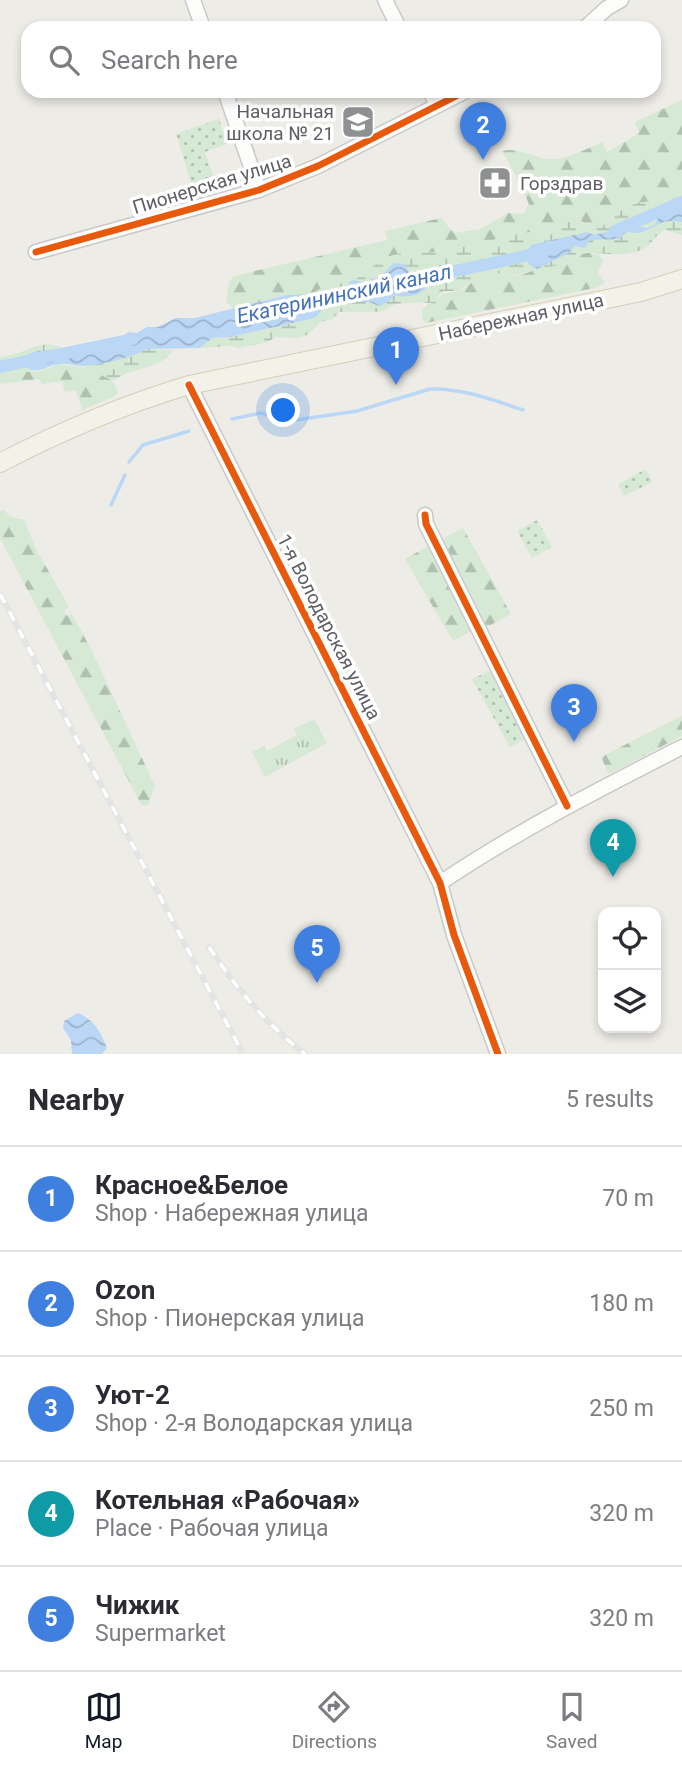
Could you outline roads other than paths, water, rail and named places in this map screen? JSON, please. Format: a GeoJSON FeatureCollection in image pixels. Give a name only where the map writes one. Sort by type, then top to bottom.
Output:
{"type":"FeatureCollection","features":[{"type":"Feature","properties":{"kind":"main road","name":"Набережная улица"},"geometry":{"type":"LineString","coordinates":[[0,463],[93,418],[190,385],[641,292],[682,279]]}},
{"type":"Feature","properties":{"kind":"street"},"geometry":{"type":"LineString","coordinates":[[193,0],[200,21]]}},
{"type":"Feature","properties":{"kind":"street"},"geometry":{"type":"LineString","coordinates":[[385,0],[396,21]]}},
{"type":"Feature","properties":{"kind":"street"},"geometry":{"type":"LineString","coordinates":[[593,21],[621,0]]}},
{"type":"Feature","properties":{"kind":"street"},"geometry":{"type":"LineString","coordinates":[[227,98],[259,190]]}},
{"type":"Feature","properties":{"kind":"street"},"geometry":{"type":"LineString","coordinates":[[434,98],[437,105]]}},
{"type":"Feature","properties":{"kind":"street","name":"Пионерская улица"},"geometry":{"type":"LineString","coordinates":[[36,252],[259,190],[318,166],[452,98]]}},
{"type":"Feature","properties":{"kind":"street","name":"1-я Володарская улица"},"geometry":{"type":"LineString","coordinates":[[190,385],[440,883],[454,935],[498,1054]]}},
{"type":"Feature","properties":{"kind":"street"},"geometry":{"type":"LineString","coordinates":[[425,515],[432,537],[567,806]]}},
{"type":"Feature","properties":{"kind":"street"},"geometry":{"type":"LineString","coordinates":[[440,883],[567,806],[682,747]]}},
{"type":"Feature","properties":{"kind":"water"},"geometry":{"type":"Polygon","coordinates":[[[682,203],[682,222],[665,222],[640,232],[628,231],[619,239],[590,240],[585,248],[575,246],[569,253],[537,269],[528,264],[527,252],[531,245],[587,232],[594,235],[632,225],[647,228],[655,224],[661,213],[682,203]]]}},
{"type":"Feature","properties":{"kind":"water"},"geometry":{"type":"Polygon","coordinates":[[[393,263],[405,264],[408,271],[420,282],[431,278],[429,284],[422,292],[406,296],[393,295],[390,301],[379,306],[369,302],[352,302],[348,298],[350,281],[364,283],[373,278],[379,279],[393,263]]]}},
{"type":"Feature","properties":{"kind":"water"},"geometry":{"type":"Polygon","coordinates":[[[311,294],[310,301],[314,305],[326,299],[326,306],[315,318],[231,337],[212,338],[200,348],[147,349],[106,363],[82,366],[60,364],[33,370],[24,365],[30,353],[57,349],[73,353],[89,351],[96,347],[115,345],[128,332],[137,333],[147,327],[158,327],[176,318],[195,318],[287,295],[311,294]]]}},
{"type":"Feature","properties":{"kind":"water"},"geometry":{"type":"Polygon","coordinates":[[[78,1013],[93,1023],[99,1032],[107,1048],[102,1054],[72,1054],[71,1040],[63,1028],[64,1021],[78,1013]]]}},
{"type":"Feature","properties":{"kind":"waterway","name":"Екатерининский канал"},"geometry":{"type":"LineString","coordinates":[[615,231],[682,202]]}},
{"type":"Feature","properties":{"kind":"waterway","name":"Екатерининский канал"},"geometry":{"type":"LineString","coordinates":[[404,282],[544,252]]}},
{"type":"Feature","properties":{"kind":"waterway","name":"Екатерининский канал"},"geometry":{"type":"LineString","coordinates":[[295,305],[362,291]]}},
{"type":"Feature","properties":{"kind":"waterway","name":"Екатерининский канал"},"geometry":{"type":"LineString","coordinates":[[0,367],[133,339]]}},
{"type":"Feature","properties":{"kind":"waterway"},"geometry":{"type":"LineString","coordinates":[[232,419],[261,413],[289,421],[357,411],[430,389],[465,393],[523,410]]}},
{"type":"Feature","properties":{"kind":"waterway"},"geometry":{"type":"LineString","coordinates":[[129,462],[143,445],[189,431]]}},
{"type":"Feature","properties":{"kind":"waterway"},"geometry":{"type":"LineString","coordinates":[[111,505],[125,475]]}},
{"type":"Feature","properties":{"kind":"railway"},"geometry":{"type":"LineString","coordinates":[[0,594],[243,1054]]}},
{"type":"Feature","properties":{"kind":"railway"},"geometry":{"type":"LineString","coordinates":[[209,947],[252,1005],[305,1054]]}},
{"type":"Feature","properties":{"kind":"place","name":"Начальная школа № 21"},"geometry":{"type":"Point","coordinates":[358,122]}},
{"type":"Feature","properties":{"kind":"place","name":"Ozon"},"geometry":{"type":"Point","coordinates":[483,160]}},
{"type":"Feature","properties":{"kind":"place","name":"Горздрав"},"geometry":{"type":"Point","coordinates":[495,183]}},
{"type":"Feature","properties":{"kind":"place","name":"Красное&Белое"},"geometry":{"type":"Point","coordinates":[396,385]}},
{"type":"Feature","properties":{"kind":"place","name":"Уют-2"},"geometry":{"type":"Point","coordinates":[574,742]}},
{"type":"Feature","properties":{"kind":"place","name":"Котельная «Рабочая»"},"geometry":{"type":"Point","coordinates":[613,877]}},
{"type":"Feature","properties":{"kind":"place","name":"Чижик"},"geometry":{"type":"Point","coordinates":[317,983]}}]}
